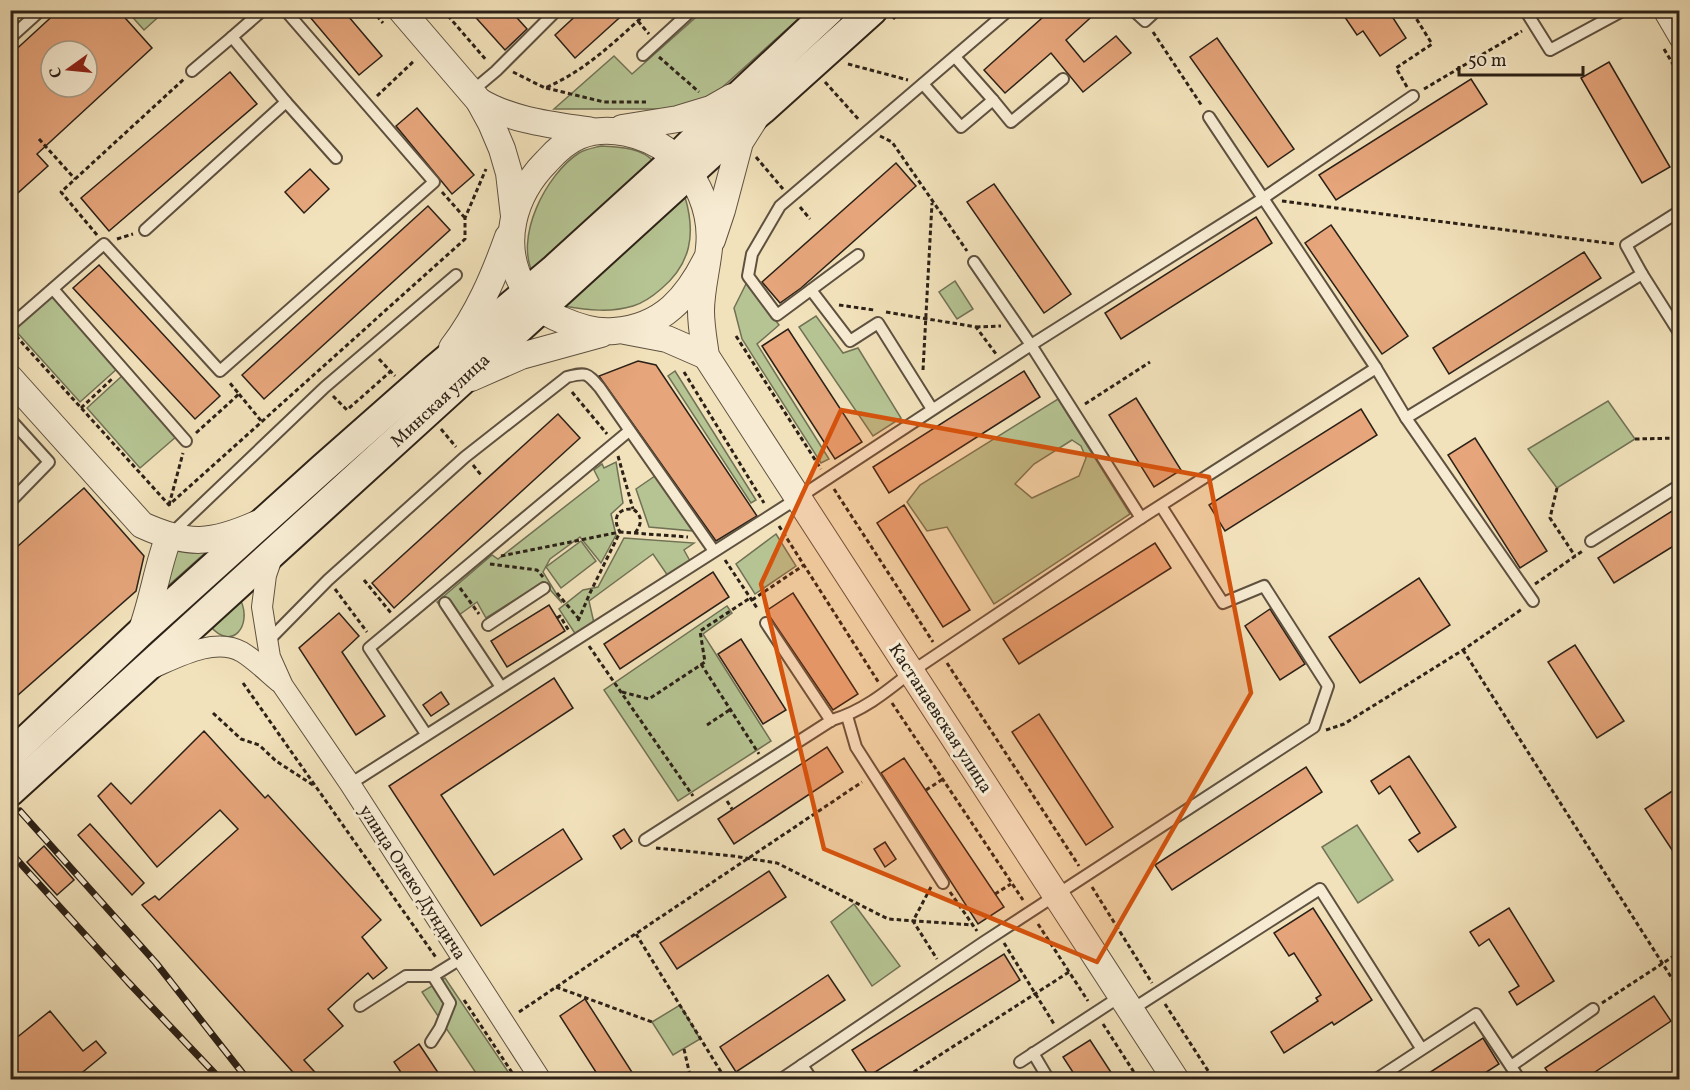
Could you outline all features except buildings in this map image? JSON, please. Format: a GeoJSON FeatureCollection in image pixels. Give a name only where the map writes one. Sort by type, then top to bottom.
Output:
{"type":"FeatureCollection","features":[{"type":"Feature","properties":{"kind":"main road","name":"Минская улица"},"geometry":{"type":"LineString","coordinates":[[10,755],[141,632],[268,519],[444,378],[683,166],[753,100],[830,10]]}},
{"type":"Feature","properties":{"kind":"main road","name":"Минская улица"},"geometry":{"type":"LineString","coordinates":[[753,100],[873,10]]}},
{"type":"Feature","properties":{"kind":"main road","name":"Минская улица"},"geometry":{"type":"LineString","coordinates":[[11,791],[274,552],[444,378]]}},
{"type":"Feature","properties":{"kind":"street"},"geometry":{"type":"LineString","coordinates":[[401,10],[475,96],[494,111],[516,117],[630,134],[649,140],[683,166]]}},
{"type":"Feature","properties":{"kind":"street"},"geometry":{"type":"LineString","coordinates":[[1663,10],[1680,39]]}},
{"type":"Feature","properties":{"kind":"street"},"geometry":{"type":"LineString","coordinates":[[475,96],[502,149],[509,173],[513,260],[517,276],[534,300],[551,316],[581,327],[667,339],[706,356]]}},
{"type":"Feature","properties":{"kind":"street"},"geometry":{"type":"LineString","coordinates":[[753,100],[709,251],[699,275],[676,304],[649,323],[444,378],[482,301],[519,200],[534,176],[554,153],[581,135],[662,123],[753,100]]}},
{"type":"Feature","properties":{"kind":"street","name":"Кастанаевская улица"},"geometry":{"type":"LineString","coordinates":[[683,166],[704,202],[708,225],[709,251],[701,311],[706,356],[1176,1080]]}},
{"type":"Feature","properties":{"kind":"street"},"geometry":{"type":"LineString","coordinates":[[10,378],[142,525],[168,536],[210,540],[231,536],[268,519]]}},
{"type":"Feature","properties":{"kind":"street"},"geometry":{"type":"LineString","coordinates":[[141,632],[168,536]]}},
{"type":"Feature","properties":{"kind":"street","name":"улица Олеко Дундича"},"geometry":{"type":"LineString","coordinates":[[274,552],[266,575],[262,607],[270,657],[284,686],[541,1080]]}},
{"type":"Feature","properties":{"kind":"street","name":"улица Олеко Дундича"},"geometry":{"type":"LineString","coordinates":[[141,672],[198,650],[218,646],[240,651],[284,686]]}},
{"type":"Feature","properties":{"kind":"lane"},"geometry":{"type":"LineString","coordinates":[[10,38],[41,10]]}},
{"type":"Feature","properties":{"kind":"lane"},"geometry":{"type":"LineString","coordinates":[[192,71],[263,10]]}},
{"type":"Feature","properties":{"kind":"lane"},"geometry":{"type":"LineString","coordinates":[[10,326],[104,244],[220,371],[434,182],[285,10]]}},
{"type":"Feature","properties":{"kind":"lane"},"geometry":{"type":"LineString","coordinates":[[475,96],[496,71],[557,10]]}},
{"type":"Feature","properties":{"kind":"lane"},"geometry":{"type":"LineString","coordinates":[[643,56],[692,10]]}},
{"type":"Feature","properties":{"kind":"lane"},"geometry":{"type":"LineString","coordinates":[[858,255],[777,315],[748,276],[752,254],[780,206],[1009,10]]}},
{"type":"Feature","properties":{"kind":"lane"},"geometry":{"type":"LineString","coordinates":[[1133,10],[1145,21],[1157,10]]}},
{"type":"Feature","properties":{"kind":"lane"},"geometry":{"type":"LineString","coordinates":[[1525,10],[1550,50],[1624,10]]}},
{"type":"Feature","properties":{"kind":"lane"},"geometry":{"type":"LineString","coordinates":[[232,37],[336,158]]}},
{"type":"Feature","properties":{"kind":"lane"},"geometry":{"type":"LineString","coordinates":[[955,57],[1011,122],[1064,79]]}},
{"type":"Feature","properties":{"kind":"lane"},"geometry":{"type":"LineString","coordinates":[[924,84],[961,127],[993,100]]}},
{"type":"Feature","properties":{"kind":"lane"},"geometry":{"type":"LineString","coordinates":[[350,784],[798,498],[1031,345],[1263,199],[1413,96]]}},
{"type":"Feature","properties":{"kind":"lane"},"geometry":{"type":"LineString","coordinates":[[145,230],[286,102]]}},
{"type":"Feature","properties":{"kind":"lane"},"geometry":{"type":"LineString","coordinates":[[1209,117],[1376,368],[1406,418],[1533,601]]}},
{"type":"Feature","properties":{"kind":"lane"},"geometry":{"type":"LineString","coordinates":[[1680,212],[1626,245],[1680,334]]}},
{"type":"Feature","properties":{"kind":"lane"},"geometry":{"type":"LineString","coordinates":[[974,262],[1031,345],[1141,518]]}},
{"type":"Feature","properties":{"kind":"lane"},"geometry":{"type":"LineString","coordinates":[[168,536],[325,387],[456,274]]}},
{"type":"Feature","properties":{"kind":"lane"},"geometry":{"type":"LineString","coordinates":[[1406,418],[1642,274]]}},
{"type":"Feature","properties":{"kind":"lane"},"geometry":{"type":"LineString","coordinates":[[52,289],[186,441]]}},
{"type":"Feature","properties":{"kind":"lane"},"geometry":{"type":"LineString","coordinates":[[811,290],[850,340],[878,323],[932,409]]}},
{"type":"Feature","properties":{"kind":"lane"},"geometry":{"type":"LineString","coordinates":[[645,840],[831,721],[847,716],[885,693],[940,652],[1141,518],[1376,368]]}},
{"type":"Feature","properties":{"kind":"lane"},"geometry":{"type":"LineString","coordinates":[[267,642],[328,580],[465,457],[567,377],[583,373],[600,388],[705,539],[716,550]]}},
{"type":"Feature","properties":{"kind":"lane"},"geometry":{"type":"LineString","coordinates":[[10,419],[49,462],[12,500]]}},
{"type":"Feature","properties":{"kind":"lane"},"geometry":{"type":"LineString","coordinates":[[426,734],[369,648],[629,431]]}},
{"type":"Feature","properties":{"kind":"lane"},"geometry":{"type":"LineString","coordinates":[[1592,541],[1680,485]]}},
{"type":"Feature","properties":{"kind":"lane"},"geometry":{"type":"LineString","coordinates":[[780,1080],[984,942],[1314,727],[1328,686],[1264,586],[1223,603],[1161,506]]}},
{"type":"Feature","properties":{"kind":"lane"},"geometry":{"type":"LineString","coordinates":[[488,625],[544,588]]}},
{"type":"Feature","properties":{"kind":"lane"},"geometry":{"type":"LineString","coordinates":[[445,603],[501,687]]}},
{"type":"Feature","properties":{"kind":"lane"},"geometry":{"type":"LineString","coordinates":[[766,623],[831,721]]}},
{"type":"Feature","properties":{"kind":"lane"},"geometry":{"type":"LineString","coordinates":[[847,716],[856,747],[941,879]]}},
{"type":"Feature","properties":{"kind":"lane"},"geometry":{"type":"LineString","coordinates":[[1020,1062],[1095,1012],[1158,993],[1320,889],[1421,1048]]}},
{"type":"Feature","properties":{"kind":"lane"},"geometry":{"type":"LineString","coordinates":[[360,1006],[406,976],[433,976],[462,958]]}},
{"type":"Feature","properties":{"kind":"lane"},"geometry":{"type":"LineString","coordinates":[[431,1042],[450,1004],[433,976]]}},
{"type":"Feature","properties":{"kind":"lane"},"geometry":{"type":"LineString","coordinates":[[1512,1066],[1593,1009]]}},
{"type":"Feature","properties":{"kind":"lane"},"geometry":{"type":"LineString","coordinates":[[1375,1080],[1476,1014],[1520,1080]]}},
{"type":"Feature","properties":{"kind":"lane"},"geometry":{"type":"LineString","coordinates":[[1033,1053],[1050,1080]]}},
{"type":"Feature","properties":{"kind":"lane"},"geometry":{"type":"LineString","coordinates":[[802,1065],[812,1080]]}},
{"type":"Feature","properties":{"kind":"path"},"geometry":{"type":"LineString","coordinates":[[443,10],[496,71],[516,73],[545,88],[604,102],[652,102]]}},
{"type":"Feature","properties":{"kind":"path"},"geometry":{"type":"LineString","coordinates":[[545,88],[584,68],[650,10]]}},
{"type":"Feature","properties":{"kind":"path"},"geometry":{"type":"LineString","coordinates":[[1411,10],[1432,44],[1396,68],[1413,96],[1533,24]]}},
{"type":"Feature","properties":{"kind":"path"},"geometry":{"type":"LineString","coordinates":[[638,21],[657,43],[656,53],[704,97]]}},
{"type":"Feature","properties":{"kind":"path"},"geometry":{"type":"LineString","coordinates":[[1145,21],[1209,117]]}},
{"type":"Feature","properties":{"kind":"path"},"geometry":{"type":"LineString","coordinates":[[366,105],[415,60]]}},
{"type":"Feature","properties":{"kind":"path"},"geometry":{"type":"LineString","coordinates":[[843,63],[924,84]]}},
{"type":"Feature","properties":{"kind":"path"},"geometry":{"type":"LineString","coordinates":[[145,230],[104,244],[60,192],[192,71]]}},
{"type":"Feature","properties":{"kind":"path"},"geometry":{"type":"LineString","coordinates":[[823,80],[869,131],[892,142],[974,262]]}},
{"type":"Feature","properties":{"kind":"path"},"geometry":{"type":"LineString","coordinates":[[39,139],[75,178]]}},
{"type":"Feature","properties":{"kind":"path"},"geometry":{"type":"LineString","coordinates":[[753,155],[810,219]]}},
{"type":"Feature","properties":{"kind":"path"},"geometry":{"type":"LineString","coordinates":[[434,182],[465,218]]}},
{"type":"Feature","properties":{"kind":"path"},"geometry":{"type":"LineString","coordinates":[[1263,199],[1626,245]]}},
{"type":"Feature","properties":{"kind":"path"},"geometry":{"type":"LineString","coordinates":[[922,393],[932,201]]}},
{"type":"Feature","properties":{"kind":"path"},"geometry":{"type":"LineString","coordinates":[[820,302],[976,327],[1018,326]]}},
{"type":"Feature","properties":{"kind":"path"},"geometry":{"type":"LineString","coordinates":[[976,327],[1003,363]]}},
{"type":"Feature","properties":{"kind":"path"},"geometry":{"type":"LineString","coordinates":[[736,336],[1214,1080]]}},
{"type":"Feature","properties":{"kind":"path"},"geometry":{"type":"LineString","coordinates":[[1074,413],[1150,362]]}},
{"type":"Feature","properties":{"kind":"path"},"geometry":{"type":"LineString","coordinates":[[81,408],[123,369]]}},
{"type":"Feature","properties":{"kind":"path"},"geometry":{"type":"LineString","coordinates":[[220,371],[262,422]]}},
{"type":"Feature","properties":{"kind":"path"},"geometry":{"type":"LineString","coordinates":[[313,375],[347,410],[391,372]]}},
{"type":"Feature","properties":{"kind":"path"},"geometry":{"type":"LineString","coordinates":[[684,372],[885,693],[1139,1080]]}},
{"type":"Feature","properties":{"kind":"path"},"geometry":{"type":"LineString","coordinates":[[169,505],[186,441],[239,394]]}},
{"type":"Feature","properties":{"kind":"path"},"geometry":{"type":"LineString","coordinates":[[1635,439],[1680,438]]}},
{"type":"Feature","properties":{"kind":"path"},"geometry":{"type":"LineString","coordinates":[[1557,488],[1550,518],[1575,556]]}},
{"type":"Feature","properties":{"kind":"path"},"geometry":{"type":"LineString","coordinates":[[579,619],[620,532],[616,517],[622,510],[633,509],[641,519],[640,527],[635,533]]}},
{"type":"Feature","properties":{"kind":"path"},"geometry":{"type":"LineString","coordinates":[[472,562],[620,532],[705,539]]}},
{"type":"Feature","properties":{"kind":"path"},"geometry":{"type":"LineString","coordinates":[[716,550],[757,608]]}},
{"type":"Feature","properties":{"kind":"path"},"geometry":{"type":"LineString","coordinates":[[1526,590],[1583,551]]}},
{"type":"Feature","properties":{"kind":"path"},"geometry":{"type":"LineString","coordinates":[[621,692],[648,699],[705,662],[700,631],[804,565]]}},
{"type":"Feature","properties":{"kind":"path"},"geometry":{"type":"LineString","coordinates":[[453,578],[488,625]]}},
{"type":"Feature","properties":{"kind":"path"},"geometry":{"type":"LineString","coordinates":[[328,580],[376,643]]}},
{"type":"Feature","properties":{"kind":"path"},"geometry":{"type":"LineString","coordinates":[[364,580],[399,624]]}},
{"type":"Feature","properties":{"kind":"path"},"geometry":{"type":"LineString","coordinates":[[1344,724],[1462,650],[1533,601]]}},
{"type":"Feature","properties":{"kind":"path"},"geometry":{"type":"LineString","coordinates":[[557,618],[560,616],[566,625]]}},
{"type":"Feature","properties":{"kind":"path"},"geometry":{"type":"LineString","coordinates":[[582,635],[700,804]]}},
{"type":"Feature","properties":{"kind":"path"},"geometry":{"type":"LineString","coordinates":[[1462,650],[1680,991]]}},
{"type":"Feature","properties":{"kind":"path"},"geometry":{"type":"LineString","coordinates":[[701,664],[765,763]]}},
{"type":"Feature","properties":{"kind":"path"},"geometry":{"type":"LineString","coordinates":[[243,683],[444,969]]}},
{"type":"Feature","properties":{"kind":"path"},"geometry":{"type":"LineString","coordinates":[[707,725],[731,710]]}},
{"type":"Feature","properties":{"kind":"path"},"geometry":{"type":"LineString","coordinates":[[213,713],[241,739],[259,745],[276,761],[316,786]]}},
{"type":"Feature","properties":{"kind":"path"},"geometry":{"type":"LineString","coordinates":[[514,1015],[874,775]]}},
{"type":"Feature","properties":{"kind":"path"},"geometry":{"type":"LineString","coordinates":[[926,790],[943,779]]}},
{"type":"Feature","properties":{"kind":"path"},"geometry":{"type":"LineString","coordinates":[[645,840],[648,848],[733,856],[777,863],[888,919],[973,925]]}},
{"type":"Feature","properties":{"kind":"path"},"geometry":{"type":"LineString","coordinates":[[912,921],[941,879],[984,942]]}},
{"type":"Feature","properties":{"kind":"path"},"geometry":{"type":"LineString","coordinates":[[995,894],[1011,884]]}},
{"type":"Feature","properties":{"kind":"path"},"geometry":{"type":"LineString","coordinates":[[912,921],[944,970]]}},
{"type":"Feature","properties":{"kind":"path"},"geometry":{"type":"LineString","coordinates":[[998,933],[1060,1035]]}},
{"type":"Feature","properties":{"kind":"path"},"geometry":{"type":"LineString","coordinates":[[636,934],[726,1080]]}},
{"type":"Feature","properties":{"kind":"path"},"geometry":{"type":"LineString","coordinates":[[1593,1009],[1680,952]]}},
{"type":"Feature","properties":{"kind":"path"},"geometry":{"type":"LineString","coordinates":[[901,1080],[1069,972]]}},
{"type":"Feature","properties":{"kind":"path"},"geometry":{"type":"LineString","coordinates":[[556,987],[652,1022]]}},
{"type":"Feature","properties":{"kind":"path"},"geometry":{"type":"LineString","coordinates":[[462,997],[517,1080]]}},
{"type":"Feature","properties":{"kind":"path"},"geometry":{"type":"LineString","coordinates":[[684,1049],[692,1080]]}},
{"type":"Feature","properties":{"kind":"highlighted area"},"geometry":{"type":"Polygon","coordinates":[[[841,410],[1209,477],[1251,693],[1097,962],[824,849],[761,584],[841,410]]]}},
{"type":"Feature","properties":{"kind":"green space"},"geometry":{"type":"Polygon","coordinates":[[[127,11],[165,11],[144,30],[127,11]]]}},
{"type":"Feature","properties":{"kind":"green space"},"geometry":{"type":"Polygon","coordinates":[[[703,11],[807,11],[716,93],[704,101],[673,109],[554,109],[614,56],[632,74],[703,11]]]}},
{"type":"Feature","properties":{"kind":"green space"},"geometry":{"type":"Polygon","coordinates":[[[601,146],[635,150],[653,161],[534,275],[529,260],[528,244],[530,226],[536,208],[555,176],[567,163],[579,153],[601,146]]]}},
{"type":"Feature","properties":{"kind":"green space"},"geometry":{"type":"Polygon","coordinates":[[[681,196],[685,197],[690,223],[688,248],[679,269],[661,289],[637,305],[616,310],[564,306],[681,196]]]}},
{"type":"Feature","properties":{"kind":"green space"},"geometry":{"type":"Polygon","coordinates":[[[955,281],[973,309],[957,319],[939,292],[955,281]]]}},
{"type":"Feature","properties":{"kind":"green space"},"geometry":{"type":"Polygon","coordinates":[[[747,282],[779,325],[757,344],[829,459],[821,463],[742,339],[734,308],[747,282]]]}},
{"type":"Feature","properties":{"kind":"green space"},"geometry":{"type":"Polygon","coordinates":[[[52,295],[118,368],[80,402],[14,329],[52,295]]]}},
{"type":"Feature","properties":{"kind":"green space"},"geometry":{"type":"Polygon","coordinates":[[[816,316],[843,353],[858,348],[901,418],[873,436],[799,327],[816,316]]]}},
{"type":"Feature","properties":{"kind":"green space"},"geometry":{"type":"Polygon","coordinates":[[[675,371],[756,500],[751,503],[668,376],[675,371]]]}},
{"type":"Feature","properties":{"kind":"green space"},"geometry":{"type":"Polygon","coordinates":[[[123,375],[177,436],[140,468],[87,408],[123,375]]]}},
{"type":"Feature","properties":{"kind":"green space"},"geometry":{"type":"Polygon","coordinates":[[[1058,399],[1130,514],[994,604],[947,527],[927,531],[907,502],[920,485],[1058,399]],[[1072,440],[1034,464],[1015,484],[1032,498],[1079,476],[1086,458],[1081,446],[1072,440]]]}},
{"type":"Feature","properties":{"kind":"green space"},"geometry":{"type":"Polygon","coordinates":[[[1608,401],[1635,439],[1557,488],[1528,449],[1608,401]]]}},
{"type":"Feature","properties":{"kind":"green space"},"geometry":{"type":"Polygon","coordinates":[[[616,462],[623,503],[611,514],[616,535],[601,563],[580,537],[550,559],[543,572],[562,603],[543,582],[486,618],[477,602],[452,620],[437,602],[492,555],[498,559],[599,480],[594,470],[602,464],[604,468],[616,462]]]}},
{"type":"Feature","properties":{"kind":"green space"},"geometry":{"type":"Polygon","coordinates":[[[655,476],[694,531],[649,527],[636,489],[655,476]]]}},
{"type":"Feature","properties":{"kind":"green space"},"geometry":{"type":"Polygon","coordinates":[[[776,534],[796,566],[755,594],[736,564],[776,534]]]}},
{"type":"Feature","properties":{"kind":"green space"},"geometry":{"type":"Polygon","coordinates":[[[624,538],[694,543],[684,550],[690,561],[668,576],[653,554],[589,601],[594,623],[576,635],[559,609],[583,590],[598,587],[624,538]]]}},
{"type":"Feature","properties":{"kind":"green space"},"geometry":{"type":"Polygon","coordinates":[[[581,541],[596,561],[561,588],[546,567],[581,541]]]}},
{"type":"Feature","properties":{"kind":"green space"},"geometry":{"type":"Polygon","coordinates":[[[177,549],[204,551],[205,553],[169,585],[167,583],[177,549]]]}},
{"type":"Feature","properties":{"kind":"green space"},"geometry":{"type":"Polygon","coordinates":[[[241,601],[244,619],[238,632],[226,637],[211,627],[241,601]]]}},
{"type":"Feature","properties":{"kind":"green space"},"geometry":{"type":"Polygon","coordinates":[[[727,606],[732,613],[703,634],[771,741],[678,801],[604,690],[727,606]]]}},
{"type":"Feature","properties":{"kind":"green space"},"geometry":{"type":"Polygon","coordinates":[[[1357,825],[1393,880],[1358,903],[1322,847],[1357,825]]]}},
{"type":"Feature","properties":{"kind":"green space"},"geometry":{"type":"Polygon","coordinates":[[[854,904],[900,966],[872,986],[831,922],[854,904]]]}},
{"type":"Feature","properties":{"kind":"green space"},"geometry":{"type":"Polygon","coordinates":[[[445,978],[513,1079],[480,1079],[422,992],[445,978]]]}},
{"type":"Feature","properties":{"kind":"green space"},"geometry":{"type":"Polygon","coordinates":[[[680,1005],[700,1039],[673,1055],[652,1022],[680,1005]]]}},
{"type":"Feature","properties":{"kind":"railway"},"geometry":{"type":"LineString","coordinates":[[20,811],[156,963],[248,1080]]}},
{"type":"Feature","properties":{"kind":"railway"},"geometry":{"type":"LineString","coordinates":[[10,852],[221,1080]]}}]}
